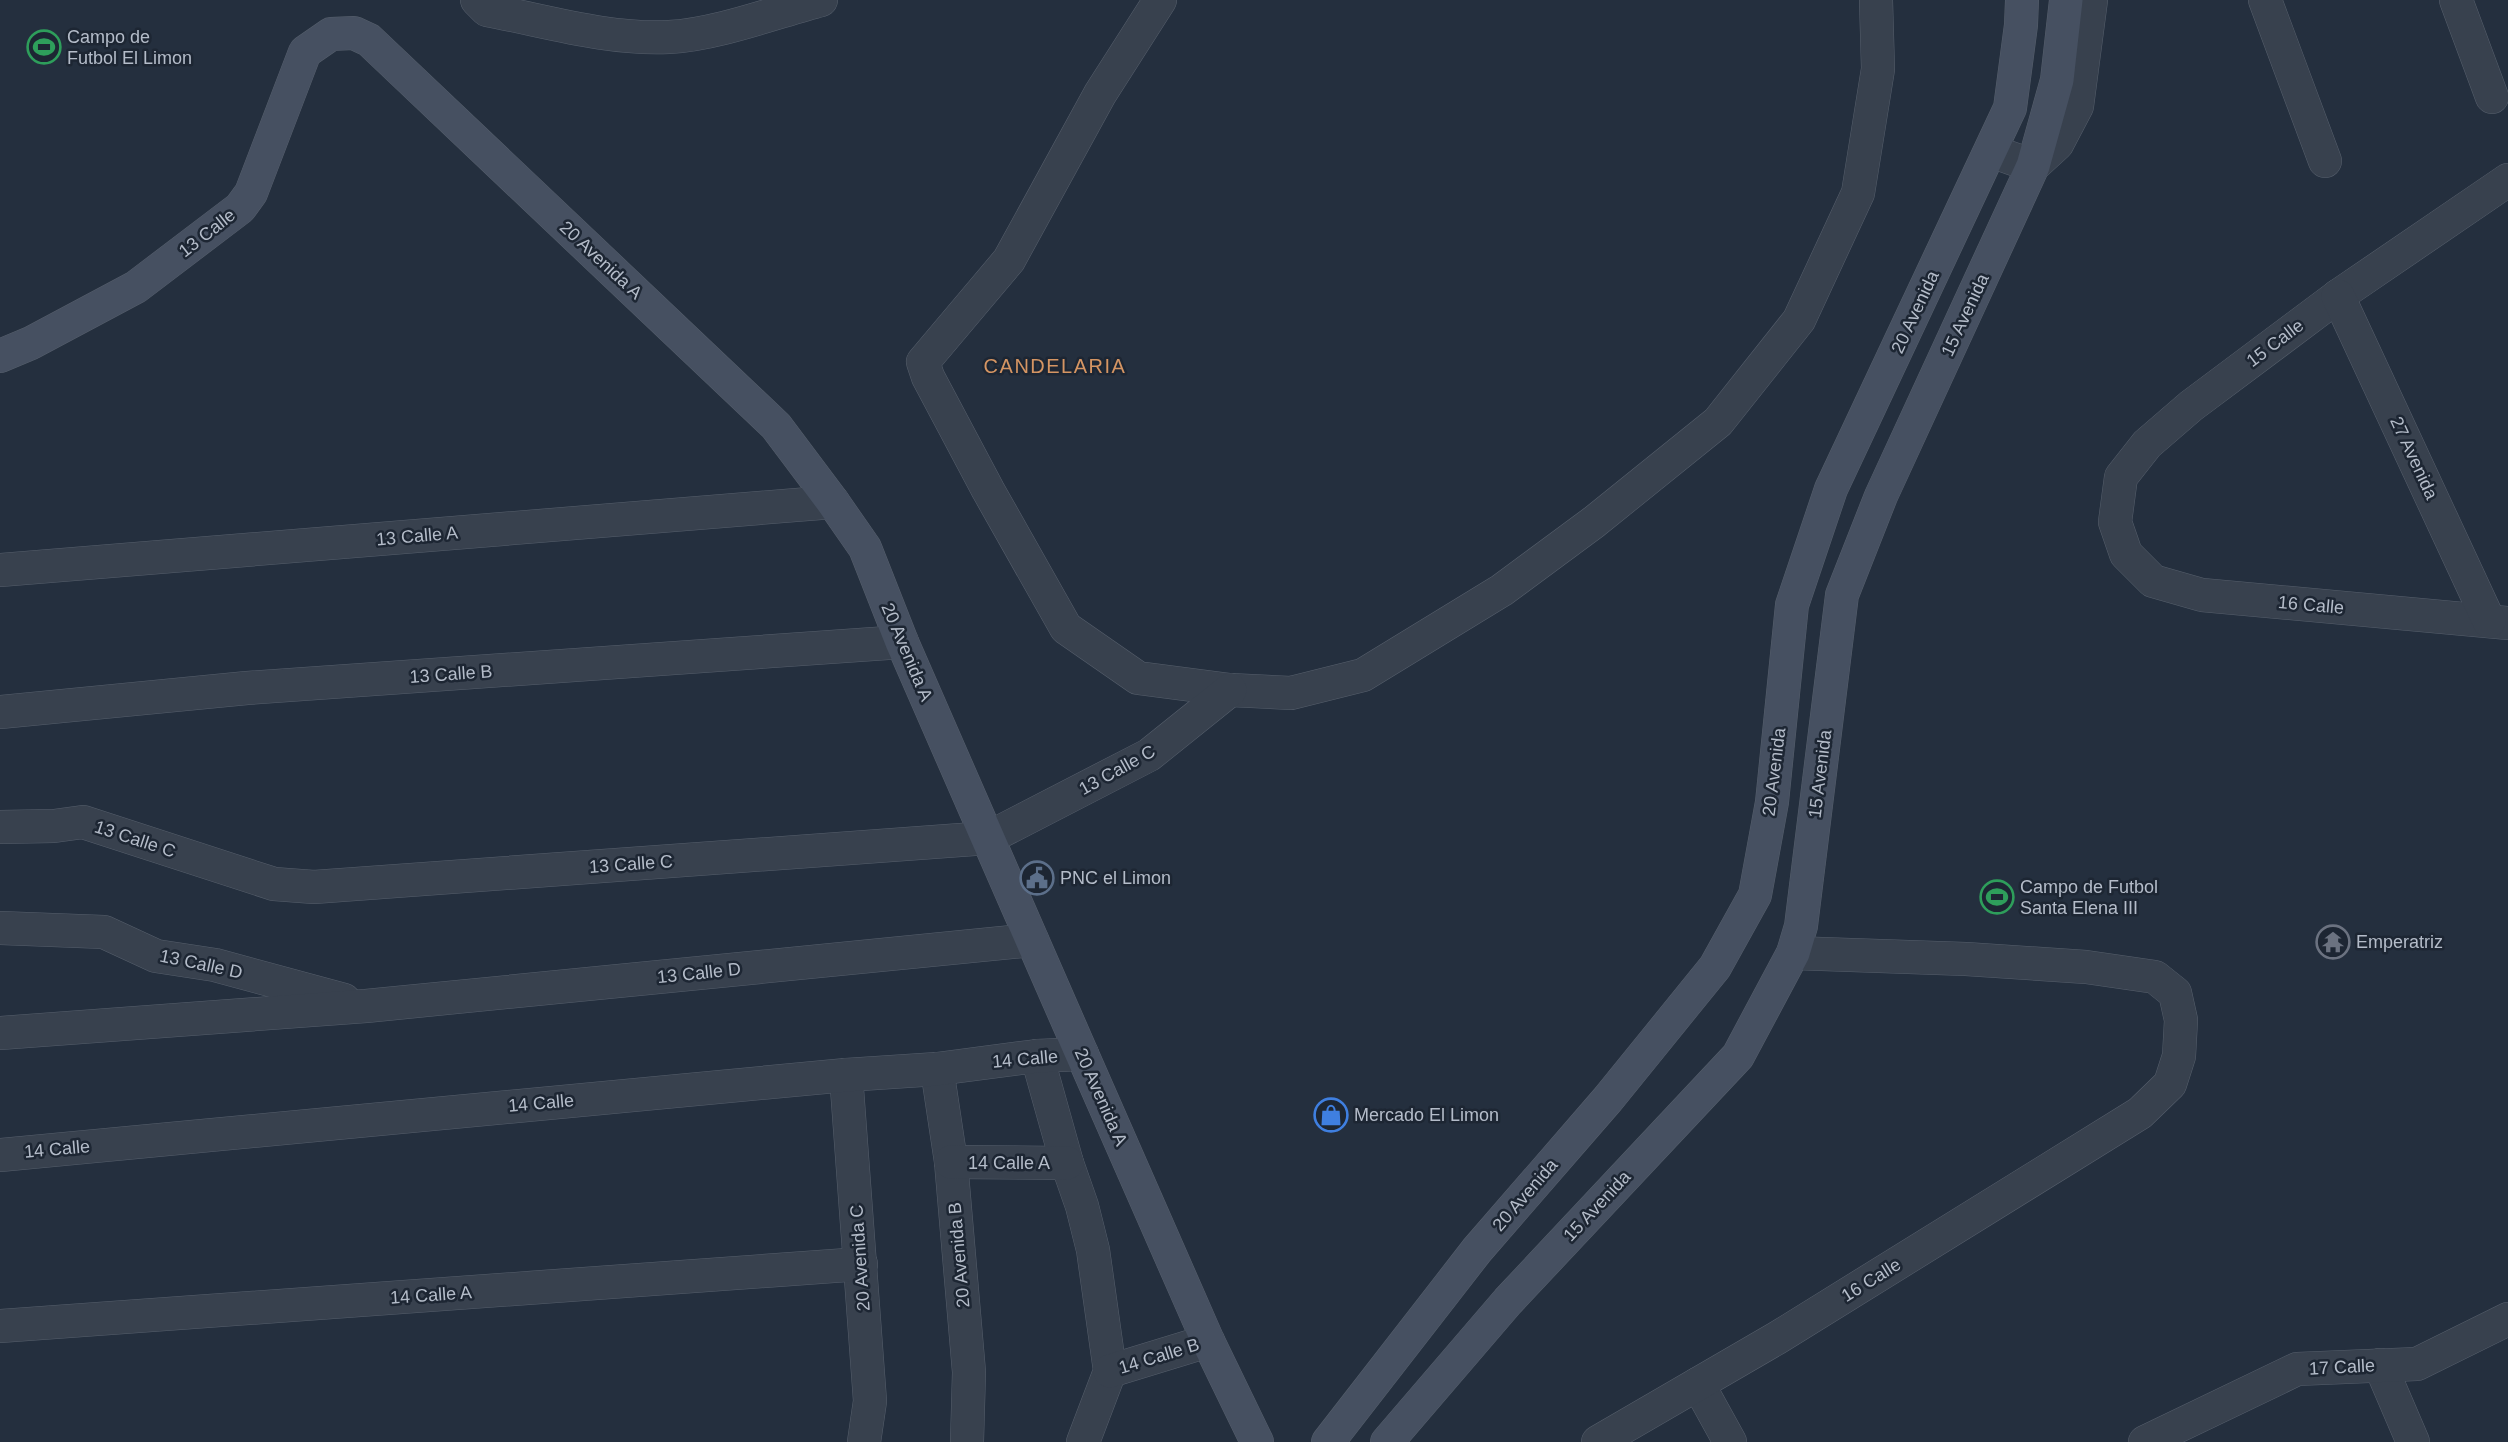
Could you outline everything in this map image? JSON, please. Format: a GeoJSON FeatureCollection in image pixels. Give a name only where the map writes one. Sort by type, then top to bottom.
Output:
{"type":"FeatureCollection","features":[{"type":"Feature","properties":{"kind":"main road","name":"20 Avenida"},"geometry":{"type":"LineString","coordinates":[[1328,1442],[1477,1250],[1608,1099],[1715,967],[1755,895],[1772,802],[1792,605],[1831,489],[2010,108],[2022,0]]}},
{"type":"Feature","properties":{"kind":"main road","name":"15 Avenida"},"geometry":{"type":"LineString","coordinates":[[1387,1442],[1508,1301],[1738,1056],[1793,953],[1801,926],[1842,595],[1881,496],[2033,166],[2057,80],[2066,0]]}},
{"type":"Feature","properties":{"kind":"main road","name":"20 Avenida A"},"geometry":{"type":"LineString","coordinates":[[331,34],[354,33],[369,40],[776,426],[865,548],[902,642],[1032,940],[1208,1341],[1257,1442]]}},
{"type":"Feature","properties":{"kind":"main road","name":"13 Calle"},"geometry":{"type":"LineString","coordinates":[[0,356],[31,343],[136,287],[240,207],[251,193],[305,52],[331,34]]}},
{"type":"Feature","properties":{"kind":"street"},"geometry":{"type":"LineString","coordinates":[[477,0],[487,10],[624,36],[670,37],[705,31],[821,0]]}},
{"type":"Feature","properties":{"kind":"street"},"geometry":{"type":"LineString","coordinates":[[1160,0],[1100,94],[1009,260],[923,362],[928,377],[988,490],[1066,628],[1138,678],[1230,690],[1291,693],[1363,675],[1502,590],[1594,522],[1718,422],[1799,320],[1858,193],[1878,69],[1876,0]]}},
{"type":"Feature","properties":{"kind":"street"},"geometry":{"type":"LineString","coordinates":[[1991,151],[2033,166],[2057,144],[2077,106],[2091,0]]}},
{"type":"Feature","properties":{"kind":"street"},"geometry":{"type":"LineString","coordinates":[[2265,0],[2325,161]]}},
{"type":"Feature","properties":{"kind":"street"},"geometry":{"type":"LineString","coordinates":[[2456,0],[2493,98]]}},
{"type":"Feature","properties":{"kind":"street","name":"15 Calle"},"geometry":{"type":"LineString","coordinates":[[2126,554],[2115,522],[2121,477],[2147,444],[2191,406],[2338,296],[2508,180]]}},
{"type":"Feature","properties":{"kind":"street","name":"27 Avenida"},"geometry":{"type":"LineString","coordinates":[[2338,296],[2499,622]]}},
{"type":"Feature","properties":{"kind":"street","name":"13 Calle A"},"geometry":{"type":"LineString","coordinates":[[0,570],[833,502]]}},
{"type":"Feature","properties":{"kind":"street","name":"16 Calle"},"geometry":{"type":"LineString","coordinates":[[2126,554],[2153,581],[2202,595],[2499,622]]}},
{"type":"Feature","properties":{"kind":"street","name":"13 Calle B"},"geometry":{"type":"LineString","coordinates":[[0,712],[247,688],[902,642]]}},
{"type":"Feature","properties":{"kind":"street","name":"13 Calle C"},"geometry":{"type":"LineString","coordinates":[[0,827],[54,826],[83,822],[274,884],[314,887],[988,838],[1149,755],[1230,690]]}},
{"type":"Feature","properties":{"kind":"street","name":"13 Calle D"},"geometry":{"type":"LineString","coordinates":[[0,928],[104,932],[156,956],[215,965],[366,1006]]}},
{"type":"Feature","properties":{"kind":"street","name":"13 Calle D"},"geometry":{"type":"LineString","coordinates":[[0,1033],[366,1006],[1032,940]]}},
{"type":"Feature","properties":{"kind":"street","name":"16 Calle"},"geometry":{"type":"LineString","coordinates":[[1598,1442],[1777,1338],[2140,1113],[2170,1084],[2179,1056],[2181,1020],[2175,993],[2155,977],[2086,967],[1966,959],[1793,953]]}},
{"type":"Feature","properties":{"kind":"street","name":"14 Calle"},"geometry":{"type":"LineString","coordinates":[[0,1155],[846,1075],[937,1069],[1037,1056],[1082,1054]]}},
{"type":"Feature","properties":{"kind":"street"},"geometry":{"type":"LineString","coordinates":[[1037,1056],[1093,1250],[1110,1371],[1083,1442]]}},
{"type":"Feature","properties":{"kind":"street","name":"20 Avenida B"},"geometry":{"type":"LineString","coordinates":[[937,1069],[951,1162],[969,1372],[967,1442]]}},
{"type":"Feature","properties":{"kind":"street","name":"20 Avenida C"},"geometry":{"type":"LineString","coordinates":[[846,1075],[870,1401],[864,1442]]}},
{"type":"Feature","properties":{"kind":"street","name":"14 Calle A"},"geometry":{"type":"LineString","coordinates":[[951,1162],[1067,1163]]}},
{"type":"Feature","properties":{"kind":"street","name":"14 Calle A"},"geometry":{"type":"LineString","coordinates":[[0,1326],[861,1264]]}},
{"type":"Feature","properties":{"kind":"street","name":"17 Calle"},"geometry":{"type":"LineString","coordinates":[[2145,1442],[2193,1432],[2297,1369],[2417,1364],[2508,1318]]}},
{"type":"Feature","properties":{"kind":"street","name":"14 Calle B"},"geometry":{"type":"LineString","coordinates":[[1110,1371],[1208,1341]]}},
{"type":"Feature","properties":{"kind":"street"},"geometry":{"type":"LineString","coordinates":[[2380,1365],[2413,1442]]}},
{"type":"Feature","properties":{"kind":"street"},"geometry":{"type":"LineString","coordinates":[[1698,1384],[1730,1442]]}},
{"type":"Feature","properties":{"kind":"place","name":"Campo de Futbol El Limon"},"geometry":{"type":"Point","coordinates":[44,47]}},
{"type":"Feature","properties":{"kind":"place","name":"PNC el Limon"},"geometry":{"type":"Point","coordinates":[1037,878]}},
{"type":"Feature","properties":{"kind":"place","name":"Campo de Futbol Santa Elena III"},"geometry":{"type":"Point","coordinates":[1997,897]}},
{"type":"Feature","properties":{"kind":"place","name":"Emperatriz"},"geometry":{"type":"Point","coordinates":[2333,942]}},
{"type":"Feature","properties":{"kind":"place","name":"Mercado El Limon"},"geometry":{"type":"Point","coordinates":[1331,1115]}},
{"type":"Feature","properties":{"kind":"district","name":"CANDELARIA"},"geometry":{"type":"Point","coordinates":[1055,366]}}]}
